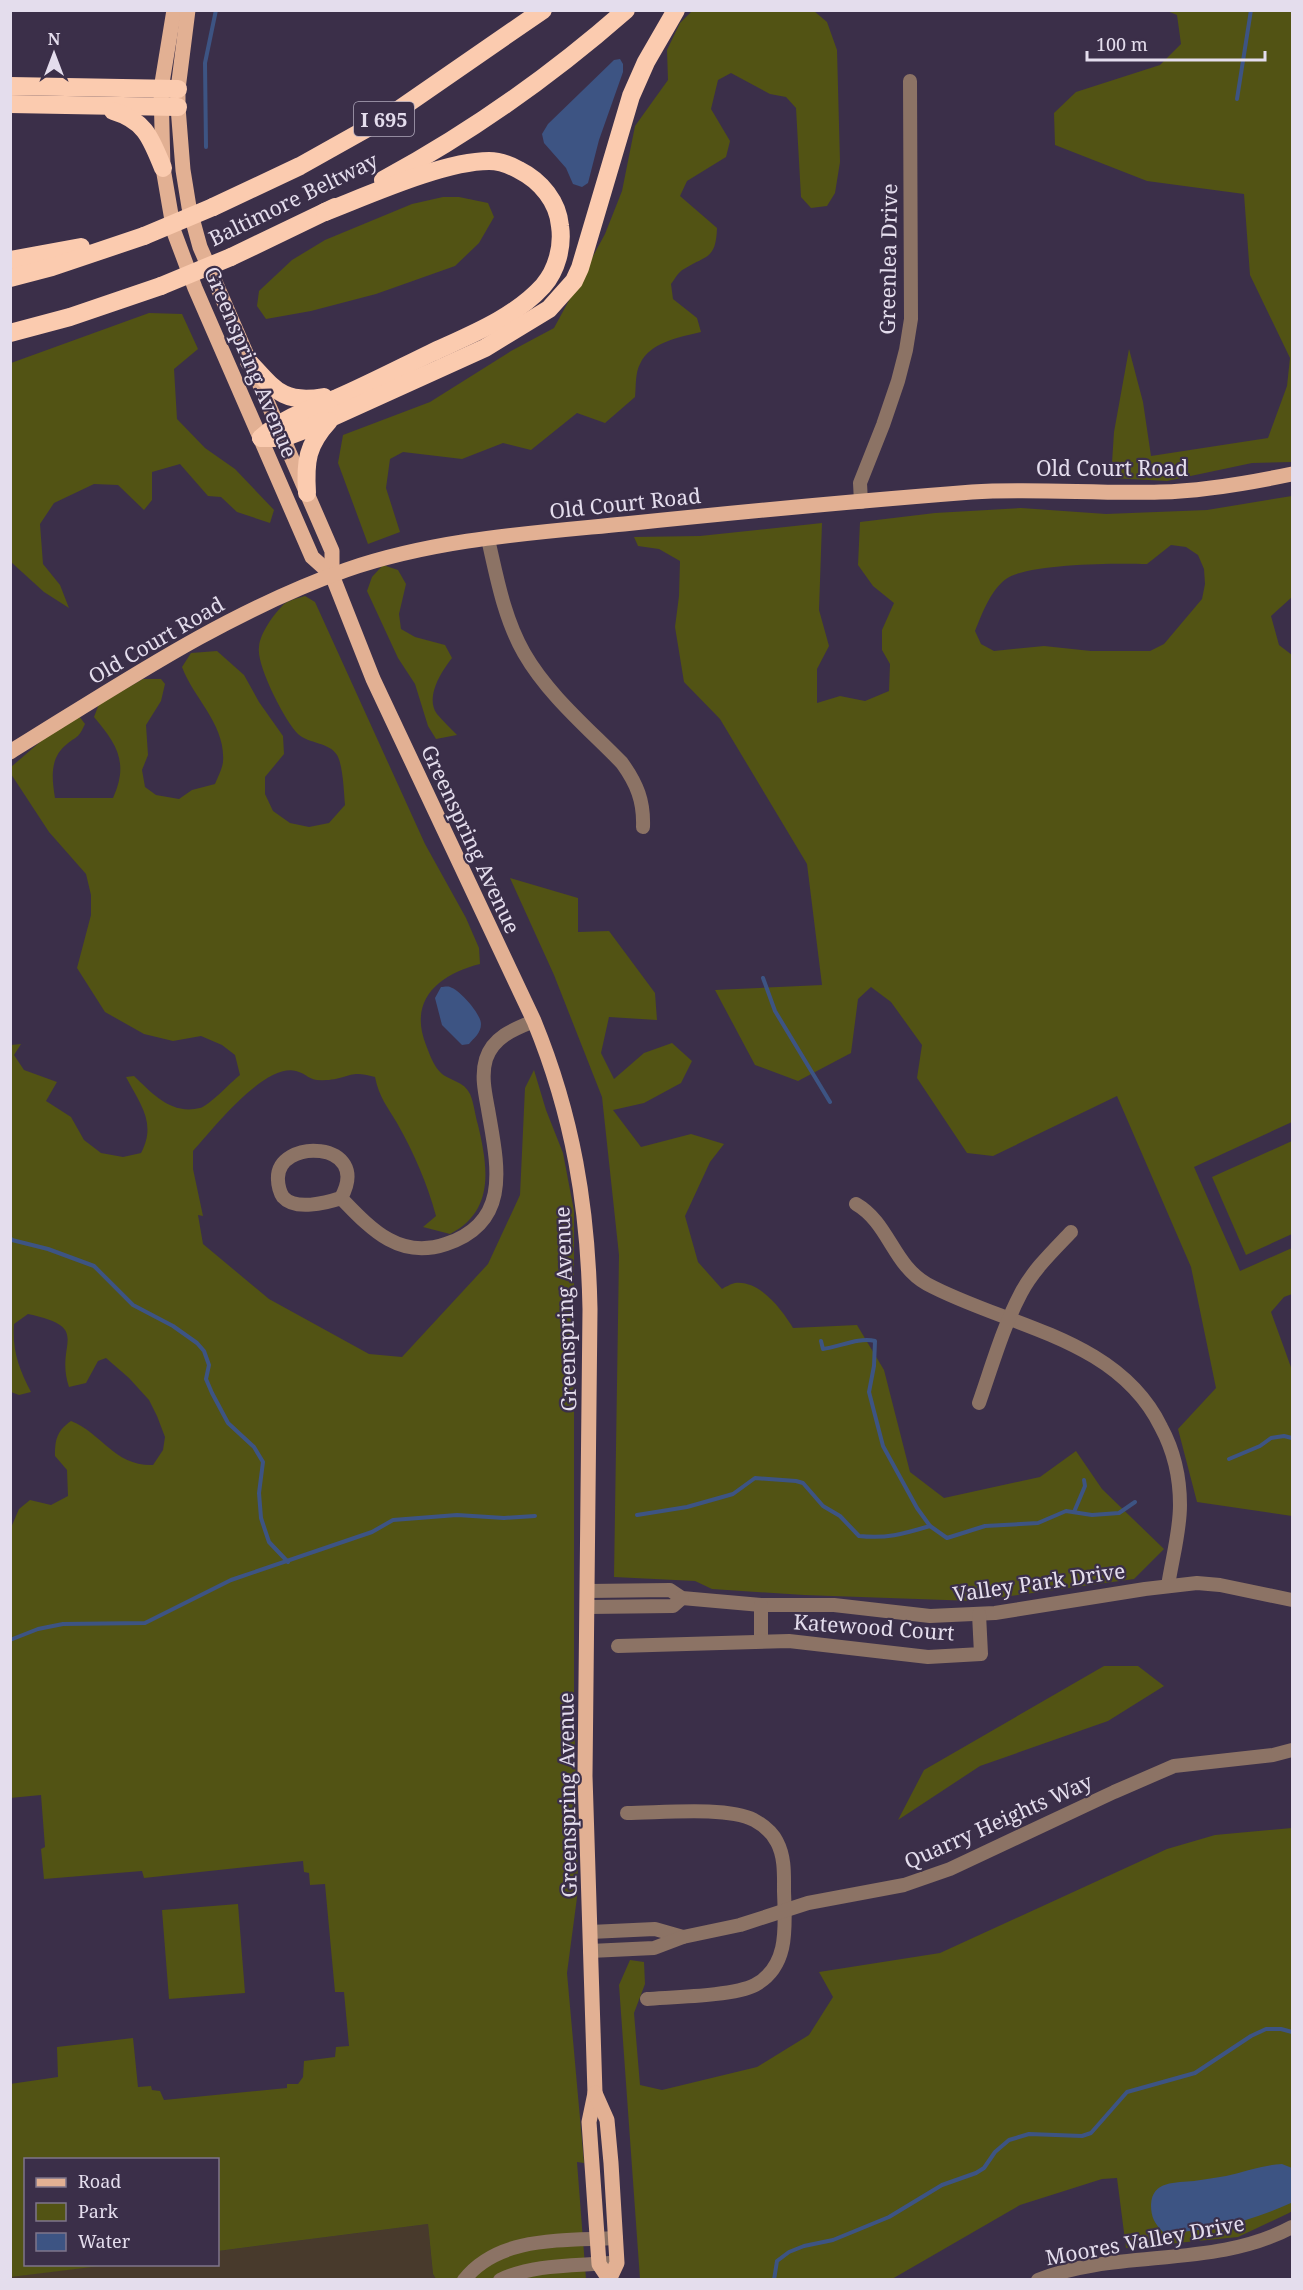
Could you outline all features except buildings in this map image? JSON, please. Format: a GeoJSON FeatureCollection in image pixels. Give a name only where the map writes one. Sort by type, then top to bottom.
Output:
{"type":"FeatureCollection","features":[{"type":"Feature","properties":{"kind":"highway","name":"Baltimore Beltway"},"geometry":{"type":"LineString","coordinates":[[10,278],[52,267],[141,237],[213,207],[300,166],[391,115],[493,47],[543,10]]}},
{"type":"Feature","properties":{"kind":"highway","name":"Baltimore Beltway"},"geometry":{"type":"LineString","coordinates":[[10,333],[70,317],[161,285],[231,257],[325,212],[416,162],[521,94],[626,10]]}},
{"type":"Feature","properties":{"kind":"highway"},"geometry":{"type":"LineString","coordinates":[[261,438],[332,418],[485,348],[549,309],[574,281],[584,257],[631,96],[646,62],[676,10]]}},
{"type":"Feature","properties":{"kind":"highway"},"geometry":{"type":"LineString","coordinates":[[10,86],[169,98]]}},
{"type":"Feature","properties":{"kind":"highway"},"geometry":{"type":"LineString","coordinates":[[10,104],[97,106],[169,98]]}},
{"type":"Feature","properties":{"kind":"highway"},"geometry":{"type":"LineString","coordinates":[[97,106],[137,121],[149,135],[163,168]]}},
{"type":"Feature","properties":{"kind":"highway"},"geometry":{"type":"LineString","coordinates":[[280,431],[346,393],[484,328],[518,307],[545,284],[559,252],[561,228],[555,206],[538,182],[501,162],[488,161],[439,171],[325,212]]}},
{"type":"Feature","properties":{"kind":"highway"},"geometry":{"type":"LineString","coordinates":[[10,260],[141,237]]}},
{"type":"Feature","properties":{"kind":"highway"},"geometry":{"type":"LineString","coordinates":[[249,362],[277,392],[287,396],[308,400],[346,393]]}},
{"type":"Feature","properties":{"kind":"highway"},"geometry":{"type":"LineString","coordinates":[[307,493],[306,471],[310,447],[316,435],[332,418]]}},
{"type":"Feature","properties":{"kind":"main road","name":"Greenspring Avenue"},"geometry":{"type":"LineString","coordinates":[[174,10],[163,168],[174,232],[195,288],[312,556],[332,575]]}},
{"type":"Feature","properties":{"kind":"main road","name":"Greenspring Avenue"},"geometry":{"type":"LineString","coordinates":[[188,10],[169,98],[189,207],[200,247],[332,550],[332,575],[387,711],[534,1021],[549,1058],[570,1127],[583,1198],[590,1309],[585,1776],[595,2093],[589,2122],[599,2264]]}},
{"type":"Feature","properties":{"kind":"main road","name":"Old Court Road"},"geometry":{"type":"LineString","coordinates":[[10,752],[206,632],[332,575],[401,555],[488,539],[861,502],[1023,490],[1182,491],[1227,486],[1293,474]]}},
{"type":"Feature","properties":{"kind":"main road","name":"Greenspring Avenue"},"geometry":{"type":"LineString","coordinates":[[595,2093],[607,2120],[617,2263]]}},
{"type":"Feature","properties":{"kind":"main road"},"geometry":{"type":"LineString","coordinates":[[599,2264],[609,2279],[617,2263]]}},
{"type":"Feature","properties":{"kind":"street","name":"Greenlea Drive"},"geometry":{"type":"LineString","coordinates":[[861,502],[860,483],[898,381],[911,319],[910,81]]}},
{"type":"Feature","properties":{"kind":"street"},"geometry":{"type":"LineString","coordinates":[[488,539],[507,614],[524,653],[549,688],[632,776],[642,800],[643,826]]}},
{"type":"Feature","properties":{"kind":"street"},"geometry":{"type":"LineString","coordinates":[[340,1198],[385,1238],[409,1248],[440,1246],[456,1241],[482,1222],[494,1198],[498,1167],[485,1094],[486,1057],[493,1046],[510,1030],[534,1021]]}},
{"type":"Feature","properties":{"kind":"street"},"geometry":{"type":"LineString","coordinates":[[327,1151],[343,1162],[347,1170],[345,1190],[340,1198],[327,1202],[291,1203],[283,1197],[279,1187],[278,1170],[284,1161],[294,1154],[327,1151]]}},
{"type":"Feature","properties":{"kind":"street"},"geometry":{"type":"LineString","coordinates":[[856,1204],[873,1216],[901,1261],[912,1274],[943,1292],[1080,1348],[1102,1360],[1144,1397],[1157,1417],[1173,1452],[1179,1487],[1178,1528],[1168,1586]]}},
{"type":"Feature","properties":{"kind":"street"},"geometry":{"type":"LineString","coordinates":[[979,1403],[1021,1292],[1071,1232]]}},
{"type":"Feature","properties":{"kind":"street","name":"Valley Park Drive"},"geometry":{"type":"LineString","coordinates":[[588,1591],[670,1590],[682,1598],[761,1605],[834,1605],[930,1616],[979,1614],[1197,1583],[1220,1585],[1293,1600]]}},
{"type":"Feature","properties":{"kind":"street","name":"Valley Park Drive"},"geometry":{"type":"LineString","coordinates":[[588,1607],[673,1606],[682,1598]]}},
{"type":"Feature","properties":{"kind":"street"},"geometry":{"type":"LineString","coordinates":[[760,1641],[761,1605]]}},
{"type":"Feature","properties":{"kind":"street","name":"Katewood Court"},"geometry":{"type":"LineString","coordinates":[[618,1646],[760,1641],[819,1643],[928,1657],[981,1654],[979,1614]]}},
{"type":"Feature","properties":{"kind":"street","name":"Quarry Heights Way"},"geometry":{"type":"LineString","coordinates":[[590,1951],[654,1948],[683,1937],[740,1925],[828,1898],[904,1885],[950,1869],[1174,1766],[1273,1755],[1293,1750]]}},
{"type":"Feature","properties":{"kind":"street"},"geometry":{"type":"LineString","coordinates":[[627,1814],[738,1814],[762,1824],[777,1841],[781,1854],[786,1936],[777,1965],[768,1977],[744,1990],[647,1999]]}},
{"type":"Feature","properties":{"kind":"street","name":"Quarry Heights Way"},"geometry":{"type":"LineString","coordinates":[[590,1932],[655,1929],[683,1937]]}},
{"type":"Feature","properties":{"kind":"street","name":"Moores Valley Drive"},"geometry":{"type":"LineString","coordinates":[[1038,2280],[1054,2273],[1096,2265],[1239,2247],[1293,2227]]}},
{"type":"Feature","properties":{"kind":"street"},"geometry":{"type":"LineString","coordinates":[[464,2280],[473,2269],[495,2254],[515,2247],[538,2243],[616,2238]]}},
{"type":"Feature","properties":{"kind":"street"},"geometry":{"type":"LineString","coordinates":[[500,2280],[515,2272],[534,2269],[617,2263]]}},
{"type":"Feature","properties":{"kind":"shaded area"},"geometry":{"type":"Polygon","coordinates":[[[428,2224],[433,2274],[436,2279],[11,2280],[10,2277],[93,2266],[219,2266],[219,2251],[428,2224]]]}},
{"type":"Feature","properties":{"kind":"green space"},"geometry":{"type":"Polygon","coordinates":[[[692,11],[814,11],[827,22],[837,50],[840,162],[835,193],[827,206],[811,208],[801,197],[796,108],[786,97],[770,94],[731,73],[718,80],[711,109],[730,141],[726,157],[687,181],[680,196],[717,228],[715,246],[708,255],[680,272],[671,284],[673,299],[697,318],[701,332],[666,342],[651,350],[638,368],[635,397],[605,423],[577,413],[531,450],[503,443],[462,459],[403,452],[390,459],[386,488],[400,532],[368,544],[338,463],[343,435],[430,402],[511,351],[554,328],[605,234],[622,191],[635,126],[668,80],[667,50],[680,23],[692,11]]]}},
{"type":"Feature","properties":{"kind":"green space"},"geometry":{"type":"Polygon","coordinates":[[[1167,11],[1292,11],[1292,462],[1252,463],[1167,481],[1111,478],[1114,432],[1129,349],[1143,402],[1151,456],[1268,438],[1287,386],[1290,358],[1250,275],[1244,194],[1147,181],[1055,145],[1054,113],[1076,92],[1160,65],[1181,44],[1177,15],[1167,11]]]}},
{"type":"Feature","properties":{"kind":"green space"},"geometry":{"type":"Polygon","coordinates":[[[443,197],[459,197],[488,203],[494,217],[479,243],[455,266],[376,294],[311,311],[266,319],[257,306],[259,291],[292,260],[325,240],[412,204],[443,197]]]}},
{"type":"Feature","properties":{"kind":"green space"},"geometry":{"type":"Polygon","coordinates":[[[149,313],[182,314],[198,349],[174,369],[177,419],[205,448],[235,469],[274,510],[270,523],[237,512],[221,497],[208,496],[180,464],[152,472],[152,500],[144,510],[118,485],[94,484],[54,503],[40,524],[43,564],[60,585],[69,608],[44,592],[11,562],[11,363],[149,313]]]}},
{"type":"Feature","properties":{"kind":"green space"},"geometry":{"type":"Polygon","coordinates":[[[1292,496],[1292,597],[1271,616],[1279,645],[1292,655],[1292,1122],[1194,1167],[1240,1271],[1292,1248],[1292,1294],[1284,1297],[1271,1312],[1292,1370],[1292,1516],[1197,1502],[1178,1429],[1216,1388],[1191,1267],[1117,1096],[993,1156],[967,1153],[917,1078],[922,1045],[891,1002],[871,987],[858,999],[851,1053],[798,1081],[755,1065],[715,990],[822,985],[807,864],[720,719],[684,682],[675,627],[680,561],[659,549],[638,546],[634,537],[700,536],[822,523],[819,610],[829,646],[817,669],[817,703],[840,696],[865,701],[889,691],[890,664],[882,650],[882,630],[894,603],[873,586],[858,565],[860,522],[935,513],[1021,508],[1106,514],[1207,510],[1292,496]],[[1171,545],[1147,564],[1074,565],[1017,574],[1006,579],[995,590],[975,631],[981,644],[994,651],[1044,646],[1091,651],[1150,651],[1164,644],[1202,599],[1205,584],[1204,569],[1198,555],[1186,547],[1171,545]]]}},
{"type":"Feature","properties":{"kind":"green space"},"geometry":{"type":"Polygon","coordinates":[[[383,565],[398,570],[406,584],[399,614],[401,629],[415,637],[445,645],[452,658],[439,677],[433,700],[437,714],[457,735],[436,739],[428,726],[415,684],[398,658],[367,591],[372,577],[383,565]]]}},
{"type":"Feature","properties":{"kind":"green space"},"geometry":{"type":"Polygon","coordinates":[[[305,596],[315,602],[425,844],[466,918],[479,948],[480,964],[452,975],[431,991],[424,1002],[421,1029],[436,1067],[445,1076],[464,1086],[471,1098],[482,1141],[485,1187],[475,1213],[465,1224],[450,1234],[423,1227],[436,1216],[414,1157],[381,1096],[375,1077],[354,1074],[320,1080],[312,1079],[296,1071],[283,1071],[254,1087],[193,1151],[193,1169],[203,1216],[198,1215],[203,1244],[269,1299],[369,1354],[402,1357],[488,1264],[520,1195],[525,1088],[534,1070],[546,1110],[563,1153],[574,1211],[574,1706],[578,1890],[567,1973],[584,2163],[577,2162],[586,2279],[436,2279],[433,2274],[428,2224],[219,2251],[219,2158],[24,2158],[24,2266],[100,2266],[11,2277],[10,2084],[58,2077],[57,2047],[133,2038],[138,2087],[151,2086],[152,2090],[160,2091],[164,2100],[287,2088],[287,2084],[298,2084],[303,2077],[304,2061],[335,2057],[336,2047],[349,2046],[344,1992],[335,1992],[325,1884],[310,1885],[309,1873],[304,1872],[303,1861],[144,1878],[142,1871],[44,1879],[41,1849],[45,1847],[41,1795],[10,1798],[10,1530],[19,1509],[30,1500],[51,1505],[68,1496],[67,1470],[55,1456],[55,1450],[60,1432],[71,1421],[118,1455],[140,1464],[153,1465],[163,1450],[165,1437],[149,1400],[106,1358],[98,1361],[86,1383],[69,1387],[66,1372],[68,1339],[66,1332],[60,1325],[48,1319],[28,1314],[14,1324],[17,1359],[31,1392],[19,1395],[11,1392],[11,1045],[21,1044],[14,1055],[24,1070],[57,1082],[46,1101],[71,1117],[84,1140],[101,1153],[123,1157],[141,1153],[147,1132],[145,1114],[126,1077],[134,1076],[171,1106],[190,1109],[204,1106],[240,1075],[235,1055],[222,1045],[201,1036],[173,1041],[144,1034],[105,1012],[77,968],[91,915],[91,895],[86,874],[49,832],[11,774],[11,767],[62,723],[79,716],[85,724],[83,729],[61,750],[55,762],[53,776],[55,798],[113,798],[118,786],[120,764],[114,745],[94,717],[99,704],[143,679],[161,679],[165,684],[161,701],[146,725],[148,755],[142,770],[145,787],[156,795],[179,799],[192,790],[215,784],[223,762],[220,736],[182,667],[191,653],[217,651],[244,675],[259,702],[283,736],[284,754],[265,777],[265,794],[273,811],[290,823],[309,827],[329,823],[345,805],[341,765],[337,755],[329,748],[298,734],[292,727],[272,692],[259,655],[260,642],[268,624],[286,603],[305,596]]]}},
{"type":"Feature","properties":{"kind":"green space"},"geometry":{"type":"Polygon","coordinates":[[[510,878],[578,898],[578,932],[609,931],[655,993],[657,1020],[609,1017],[601,1053],[614,1079],[644,1053],[672,1043],[692,1061],[681,1083],[644,1103],[613,1110],[641,1147],[691,1134],[724,1144],[710,1162],[685,1216],[698,1262],[722,1289],[735,1283],[753,1286],[776,1305],[793,1328],[857,1325],[884,1370],[910,1472],[944,1498],[1040,1477],[1076,1451],[1102,1489],[1164,1549],[1134,1579],[974,1601],[712,1589],[695,1581],[614,1577],[619,1255],[602,1097],[554,975],[510,878]]]}},
{"type":"Feature","properties":{"kind":"green space"},"geometry":{"type":"Polygon","coordinates":[[[1292,1141],[1292,1234],[1246,1255],[1212,1177],[1292,1141]]]}},
{"type":"Feature","properties":{"kind":"green space"},"geometry":{"type":"Polygon","coordinates":[[[1104,1666],[1138,1666],[1164,1686],[1108,1721],[980,1766],[898,1820],[924,1770],[1104,1666]]]}},
{"type":"Feature","properties":{"kind":"green space"},"geometry":{"type":"Polygon","coordinates":[[[1292,1828],[1292,2211],[1238,2237],[1126,2248],[1117,2178],[1102,2179],[1020,2205],[892,2279],[640,2279],[619,1985],[630,1960],[644,1962],[645,1984],[634,2013],[640,2085],[662,2090],[757,2067],[809,2035],[833,1997],[819,1972],[940,1953],[1167,1849],[1215,1835],[1292,1828]]]}},
{"type":"Feature","properties":{"kind":"green space"},"geometry":{"type":"Polygon","coordinates":[[[238,1904],[245,1993],[169,1999],[162,1910],[238,1904]]]}},
{"type":"Feature","properties":{"kind":"water"},"geometry":{"type":"Polygon","coordinates":[[[620,59],[623,72],[599,140],[588,183],[582,187],[573,184],[566,168],[544,143],[542,134],[548,124],[614,60],[620,59]]]}},
{"type":"Feature","properties":{"kind":"water"},"geometry":{"type":"Polygon","coordinates":[[[441,987],[454,989],[478,1014],[481,1027],[469,1044],[462,1045],[442,1025],[435,998],[441,987]]]}},
{"type":"Feature","properties":{"kind":"water"},"geometry":{"type":"Polygon","coordinates":[[[1282,2164],[1292,2168],[1291,2203],[1244,2220],[1197,2230],[1164,2233],[1154,2220],[1151,2210],[1152,2197],[1160,2187],[1166,2184],[1222,2177],[1282,2164]]]}},
{"type":"Feature","properties":{"kind":"waterway"},"geometry":{"type":"LineString","coordinates":[[206,147],[205,63],[216,10]]}},
{"type":"Feature","properties":{"kind":"waterway"},"geometry":{"type":"LineString","coordinates":[[1237,99],[1251,10]]}},
{"type":"Feature","properties":{"kind":"waterway"},"geometry":{"type":"LineString","coordinates":[[763,978],[775,1011],[830,1102]]}},
{"type":"Feature","properties":{"kind":"waterway"},"geometry":{"type":"LineString","coordinates":[[10,1238],[94,1266],[133,1305],[173,1326],[197,1343],[204,1351],[209,1365],[206,1379],[212,1393],[228,1423],[254,1447],[263,1462],[259,1493],[261,1518],[269,1542],[288,1562]]}},
{"type":"Feature","properties":{"kind":"waterway"},"geometry":{"type":"LineString","coordinates":[[821,1341],[823,1349],[856,1341],[875,1341],[874,1366],[869,1392],[883,1446],[917,1508],[930,1526]]}},
{"type":"Feature","properties":{"kind":"waterway"},"geometry":{"type":"LineString","coordinates":[[1229,1459],[1260,1446],[1271,1438],[1284,1436],[1292,1438]]}},
{"type":"Feature","properties":{"kind":"waterway"},"geometry":{"type":"LineString","coordinates":[[637,1515],[687,1507],[733,1494],[755,1478],[803,1483],[823,1506],[840,1516],[859,1536],[869,1537],[895,1535],[930,1526],[947,1538],[985,1526],[1038,1523],[1066,1511],[1092,1515],[1119,1513],[1135,1502]]}},
{"type":"Feature","properties":{"kind":"waterway"},"geometry":{"type":"LineString","coordinates":[[1074,1512],[1085,1486],[1084,1480]]}},
{"type":"Feature","properties":{"kind":"waterway"},"geometry":{"type":"LineString","coordinates":[[10,1640],[38,1629],[63,1624],[145,1623],[231,1580],[372,1532],[393,1520],[457,1515],[504,1518],[535,1516]]}},
{"type":"Feature","properties":{"kind":"waterway"},"geometry":{"type":"LineString","coordinates":[[774,2280],[777,2261],[789,2252],[804,2246],[833,2240],[889,2217],[942,2185],[976,2173],[984,2168],[995,2152],[1009,2140],[1029,2134],[1082,2136],[1091,2133],[1127,2092],[1195,2073],[1251,2036],[1266,2029],[1292,2032]]}}]}
